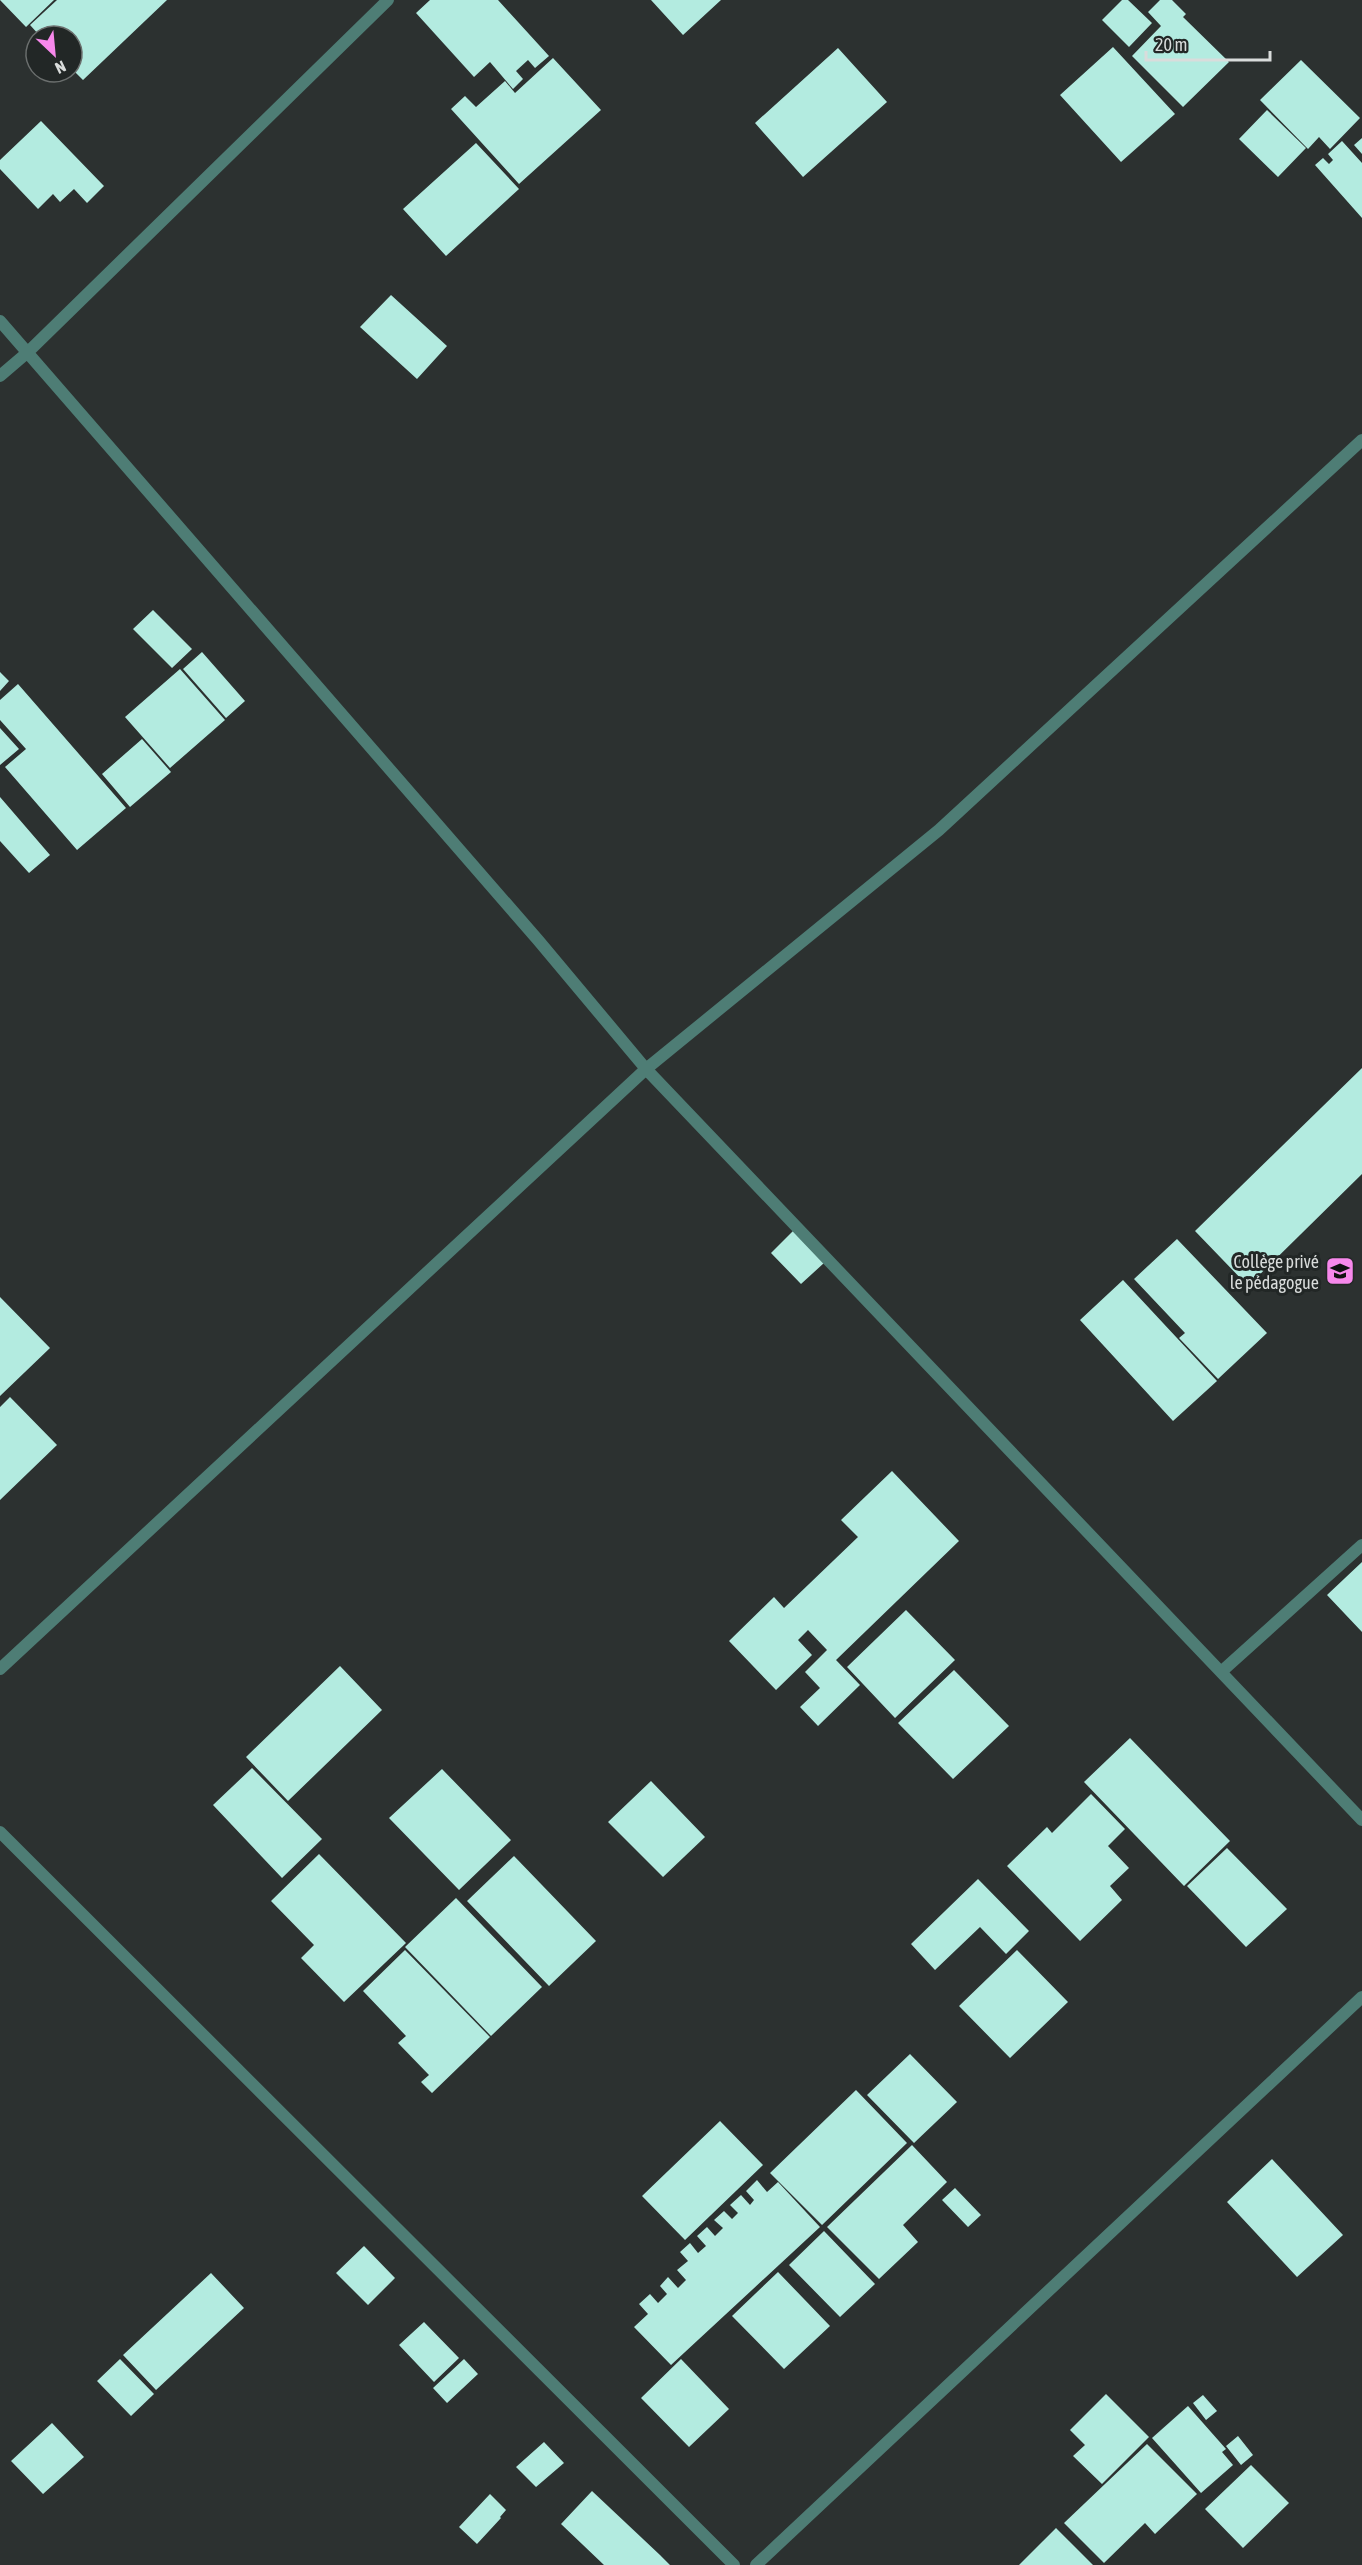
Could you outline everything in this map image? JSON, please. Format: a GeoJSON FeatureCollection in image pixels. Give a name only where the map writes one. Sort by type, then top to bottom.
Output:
{"type":"FeatureCollection","features":[{"type":"Feature","properties":{"kind":"street"},"geometry":{"type":"LineString","coordinates":[[0,376],[28,352],[388,0]]}},
{"type":"Feature","properties":{"kind":"street"},"geometry":{"type":"LineString","coordinates":[[0,321],[530,931],[646,1069],[1362,1820]]}},
{"type":"Feature","properties":{"kind":"street"},"geometry":{"type":"LineString","coordinates":[[0,1669],[646,1069],[939,830],[1362,440]]}},
{"type":"Feature","properties":{"kind":"street"},"geometry":{"type":"LineString","coordinates":[[1221,1672],[1362,1545]]}},
{"type":"Feature","properties":{"kind":"street"},"geometry":{"type":"LineString","coordinates":[[0,1832],[734,2565]]}},
{"type":"Feature","properties":{"kind":"street"},"geometry":{"type":"LineString","coordinates":[[756,2565],[1362,1997]]}},
{"type":"Feature","properties":{"kind":"building"},"geometry":{"type":"Polygon","coordinates":[[[0,0],[54,0],[29,24],[24,25],[0,0]]]}},
{"type":"Feature","properties":{"kind":"building"},"geometry":{"type":"Polygon","coordinates":[[[57,0],[167,0],[84,79],[84,24],[31,24],[57,0]]]}},
{"type":"Feature","properties":{"kind":"building"},"geometry":{"type":"Polygon","coordinates":[[[430,0],[498,0],[549,56],[535,68],[528,60],[516,71],[523,79],[513,89],[490,62],[474,77],[416,13],[430,0]]]}},
{"type":"Feature","properties":{"kind":"building"},"geometry":{"type":"Polygon","coordinates":[[[651,0],[721,0],[683,35],[651,0]]]}},
{"type":"Feature","properties":{"kind":"building"},"geometry":{"type":"Polygon","coordinates":[[[1122,0],[1128,0],[1152,23],[1129,47],[1102,20],[1122,0]]]}},
{"type":"Feature","properties":{"kind":"building"},"geometry":{"type":"Polygon","coordinates":[[[1160,0],[1172,0],[1186,14],[1183,17],[1229,62],[1183,107],[1132,56],[1161,26],[1148,12],[1160,0]]]}},
{"type":"Feature","properties":{"kind":"building"},"geometry":{"type":"Polygon","coordinates":[[[1113,47],[1175,114],[1121,162],[1060,95],[1113,47]]]}},
{"type":"Feature","properties":{"kind":"building"},"geometry":{"type":"Polygon","coordinates":[[[838,48],[887,102],[803,177],[755,123],[838,48]]]}},
{"type":"Feature","properties":{"kind":"building"},"geometry":{"type":"Polygon","coordinates":[[[553,58],[601,110],[519,184],[451,109],[465,96],[476,107],[505,81],[515,93],[553,58]]]}},
{"type":"Feature","properties":{"kind":"building"},"geometry":{"type":"Polygon","coordinates":[[[1301,60],[1360,118],[1330,149],[1319,137],[1308,149],[1260,100],[1301,60]]]}},
{"type":"Feature","properties":{"kind":"building"},"geometry":{"type":"Polygon","coordinates":[[[1267,110],[1306,148],[1278,177],[1239,139],[1267,110]]]}},
{"type":"Feature","properties":{"kind":"building"},"geometry":{"type":"Polygon","coordinates":[[[41,121],[104,186],[87,203],[74,189],[60,202],[53,194],[38,209],[0,169],[0,160],[41,121]]]}},
{"type":"Feature","properties":{"kind":"building"},"geometry":{"type":"Polygon","coordinates":[[[1362,138],[1362,154],[1354,145],[1362,138]]]}},
{"type":"Feature","properties":{"kind":"building"},"geometry":{"type":"Polygon","coordinates":[[[1342,141],[1362,163],[1362,218],[1315,165],[1323,158],[1329,164],[1333,160],[1328,154],[1342,141]]]}},
{"type":"Feature","properties":{"kind":"building"},"geometry":{"type":"Polygon","coordinates":[[[476,143],[519,189],[446,256],[403,209],[476,143]]]}},
{"type":"Feature","properties":{"kind":"building"},"geometry":{"type":"Polygon","coordinates":[[[391,295],[447,346],[417,379],[360,327],[391,295]]]}},
{"type":"Feature","properties":{"kind":"building"},"geometry":{"type":"Polygon","coordinates":[[[153,610],[192,649],[172,668],[133,629],[153,610]]]}},
{"type":"Feature","properties":{"kind":"building"},"geometry":{"type":"Polygon","coordinates":[[[202,652],[245,701],[226,718],[183,669],[202,652]]]}},
{"type":"Feature","properties":{"kind":"building"},"geometry":{"type":"Polygon","coordinates":[[[180,669],[225,720],[170,768],[125,717],[180,669]]]}},
{"type":"Feature","properties":{"kind":"building"},"geometry":{"type":"Polygon","coordinates":[[[0,672],[9,681],[0,691],[0,672]]]}},
{"type":"Feature","properties":{"kind":"building"},"geometry":{"type":"Polygon","coordinates":[[[18,684],[126,808],[77,850],[5,767],[26,749],[0,720],[0,700],[18,684]]]}},
{"type":"Feature","properties":{"kind":"building"},"geometry":{"type":"Polygon","coordinates":[[[0,728],[19,749],[0,765],[0,728]]]}},
{"type":"Feature","properties":{"kind":"building"},"geometry":{"type":"Polygon","coordinates":[[[142,739],[171,772],[130,807],[102,774],[142,739]]]}},
{"type":"Feature","properties":{"kind":"building"},"geometry":{"type":"Polygon","coordinates":[[[0,797],[50,855],[29,873],[0,841],[0,797]]]}},
{"type":"Feature","properties":{"kind":"building"},"geometry":{"type":"Polygon","coordinates":[[[1362,1068],[1362,1174],[1248,1286],[1195,1231],[1362,1068]]]}},
{"type":"Feature","properties":{"kind":"building"},"geometry":{"type":"Polygon","coordinates":[[[793,1231],[824,1263],[801,1284],[771,1253],[793,1231]]]}},
{"type":"Feature","properties":{"kind":"building"},"geometry":{"type":"Polygon","coordinates":[[[1177,1239],[1267,1333],[1218,1379],[1179,1338],[1185,1333],[1134,1279],[1177,1239]]]}},
{"type":"Feature","properties":{"kind":"building"},"geometry":{"type":"Polygon","coordinates":[[[1123,1280],[1217,1381],[1173,1421],[1080,1320],[1123,1280]]]}},
{"type":"Feature","properties":{"kind":"building"},"geometry":{"type":"Polygon","coordinates":[[[0,1297],[50,1348],[0,1396],[0,1297]]]}},
{"type":"Feature","properties":{"kind":"building"},"geometry":{"type":"Polygon","coordinates":[[[10,1397],[57,1445],[0,1500],[0,1407],[10,1397]]]}},
{"type":"Feature","properties":{"kind":"building"},"geometry":{"type":"Polygon","coordinates":[[[892,1471],[959,1541],[836,1660],[860,1685],[818,1726],[800,1707],[820,1688],[805,1672],[827,1650],[808,1630],[798,1640],[812,1655],[776,1690],[729,1641],[774,1597],[784,1608],[858,1537],[841,1520],[892,1471]]]}},
{"type":"Feature","properties":{"kind":"building"},"geometry":{"type":"Polygon","coordinates":[[[1362,1562],[1362,1632],[1327,1595],[1362,1562]]]}},
{"type":"Feature","properties":{"kind":"building"},"geometry":{"type":"Polygon","coordinates":[[[906,1610],[955,1660],[895,1718],[847,1667],[906,1610]]]}},
{"type":"Feature","properties":{"kind":"building"},"geometry":{"type":"Polygon","coordinates":[[[340,1666],[382,1710],[288,1801],[246,1757],[340,1666]]]}},
{"type":"Feature","properties":{"kind":"building"},"geometry":{"type":"Polygon","coordinates":[[[954,1670],[1009,1726],[953,1779],[898,1723],[954,1670]]]}},
{"type":"Feature","properties":{"kind":"building"},"geometry":{"type":"Polygon","coordinates":[[[1130,1738],[1230,1841],[1184,1886],[1084,1782],[1130,1738]]]}},
{"type":"Feature","properties":{"kind":"building"},"geometry":{"type":"Polygon","coordinates":[[[252,1768],[322,1839],[282,1878],[213,1805],[252,1768]]]}},
{"type":"Feature","properties":{"kind":"building"},"geometry":{"type":"Polygon","coordinates":[[[442,1769],[511,1840],[459,1890],[389,1818],[442,1769]]]}},
{"type":"Feature","properties":{"kind":"building"},"geometry":{"type":"Polygon","coordinates":[[[651,1781],[705,1837],[663,1877],[608,1822],[651,1781]]]}},
{"type":"Feature","properties":{"kind":"building"},"geometry":{"type":"Polygon","coordinates":[[[1091,1794],[1125,1829],[1108,1846],[1129,1868],[1110,1886],[1122,1900],[1080,1941],[1007,1866],[1047,1827],[1052,1833],[1091,1794]]]}},
{"type":"Feature","properties":{"kind":"building"},"geometry":{"type":"Polygon","coordinates":[[[1227,1848],[1287,1909],[1246,1947],[1187,1886],[1227,1848]]]}},
{"type":"Feature","properties":{"kind":"building"},"geometry":{"type":"Polygon","coordinates":[[[319,1854],[406,1943],[344,2002],[301,1958],[314,1945],[271,1901],[319,1854]]]}},
{"type":"Feature","properties":{"kind":"building"},"geometry":{"type":"Polygon","coordinates":[[[514,1856],[596,1941],[549,1986],[467,1901],[514,1856]]]}},
{"type":"Feature","properties":{"kind":"building"},"geometry":{"type":"Polygon","coordinates":[[[978,1879],[1029,1931],[1006,1954],[980,1927],[935,1970],[911,1944],[978,1879]]]}},
{"type":"Feature","properties":{"kind":"building"},"geometry":{"type":"Polygon","coordinates":[[[456,1898],[542,1987],[491,2036],[405,1947],[456,1898]]]}},
{"type":"Feature","properties":{"kind":"building"},"geometry":{"type":"Polygon","coordinates":[[[405,1950],[490,2037],[432,2093],[421,2082],[429,2075],[398,2043],[406,2036],[363,1991],[405,1950]]]}},
{"type":"Feature","properties":{"kind":"building"},"geometry":{"type":"Polygon","coordinates":[[[1017,1950],[1068,2002],[1010,2058],[959,2006],[1017,1950]]]}},
{"type":"Feature","properties":{"kind":"building"},"geometry":{"type":"Polygon","coordinates":[[[910,2054],[957,2102],[914,2143],[867,2095],[910,2054]]]}},
{"type":"Feature","properties":{"kind":"building"},"geometry":{"type":"Polygon","coordinates":[[[856,2090],[907,2143],[822,2225],[770,2173],[856,2090]]]}},
{"type":"Feature","properties":{"kind":"building"},"geometry":{"type":"Polygon","coordinates":[[[720,2121],[763,2165],[685,2240],[642,2196],[720,2121]]]}},
{"type":"Feature","properties":{"kind":"building"},"geometry":{"type":"Polygon","coordinates":[[[912,2145],[947,2182],[903,2225],[918,2242],[879,2279],[827,2227],[912,2145]]]}},
{"type":"Feature","properties":{"kind":"building"},"geometry":{"type":"Polygon","coordinates":[[[1272,2159],[1343,2235],[1297,2277],[1227,2202],[1272,2159]]]}},
{"type":"Feature","properties":{"kind":"building"},"geometry":{"type":"Polygon","coordinates":[[[757,2180],[767,2192],[778,2182],[820,2227],[671,2365],[634,2327],[648,2314],[639,2304],[650,2294],[658,2303],[667,2294],[660,2286],[668,2277],[678,2288],[686,2280],[677,2270],[688,2261],[680,2252],[690,2243],[698,2253],[706,2246],[697,2236],[707,2227],[715,2236],[723,2228],[714,2220],[724,2211],[732,2219],[738,2213],[730,2205],[741,2195],[750,2205],[754,2200],[746,2191],[757,2180]]]}},
{"type":"Feature","properties":{"kind":"building"},"geometry":{"type":"Polygon","coordinates":[[[955,2188],[981,2215],[968,2227],[942,2200],[955,2188]]]}},
{"type":"Feature","properties":{"kind":"building"},"geometry":{"type":"Polygon","coordinates":[[[824,2231],[875,2284],[840,2317],[789,2265],[824,2231]]]}},
{"type":"Feature","properties":{"kind":"building"},"geometry":{"type":"Polygon","coordinates":[[[364,2246],[395,2278],[368,2305],[336,2273],[364,2246]]]}},
{"type":"Feature","properties":{"kind":"building"},"geometry":{"type":"Polygon","coordinates":[[[778,2272],[830,2326],[784,2369],[732,2316],[778,2272]]]}},
{"type":"Feature","properties":{"kind":"building"},"geometry":{"type":"Polygon","coordinates":[[[211,2273],[244,2308],[156,2390],[123,2355],[211,2273]]]}},
{"type":"Feature","properties":{"kind":"building"},"geometry":{"type":"Polygon","coordinates":[[[424,2322],[459,2358],[434,2382],[399,2345],[424,2322]]]}},
{"type":"Feature","properties":{"kind":"building"},"geometry":{"type":"Polygon","coordinates":[[[120,2359],[154,2394],[131,2416],[97,2381],[120,2359]]]}},
{"type":"Feature","properties":{"kind":"building"},"geometry":{"type":"Polygon","coordinates":[[[464,2359],[478,2374],[447,2403],[433,2388],[464,2359]]]}},
{"type":"Feature","properties":{"kind":"building"},"geometry":{"type":"Polygon","coordinates":[[[681,2359],[729,2409],[689,2447],[641,2398],[681,2359]]]}},
{"type":"Feature","properties":{"kind":"building"},"geometry":{"type":"Polygon","coordinates":[[[1106,2394],[1149,2437],[1102,2484],[1073,2456],[1085,2445],[1070,2430],[1106,2394]]]}},
{"type":"Feature","properties":{"kind":"building"},"geometry":{"type":"Polygon","coordinates":[[[1203,2395],[1217,2411],[1206,2420],[1193,2403],[1203,2395]]]}},
{"type":"Feature","properties":{"kind":"building"},"geometry":{"type":"Polygon","coordinates":[[[1188,2406],[1226,2449],[1222,2452],[1233,2465],[1201,2493],[1152,2438],[1188,2406]]]}},
{"type":"Feature","properties":{"kind":"building"},"geometry":{"type":"Polygon","coordinates":[[[52,2423],[84,2457],[43,2494],[11,2461],[52,2423]]]}},
{"type":"Feature","properties":{"kind":"building"},"geometry":{"type":"Polygon","coordinates":[[[1238,2436],[1253,2455],[1241,2465],[1226,2446],[1238,2436]]]}},
{"type":"Feature","properties":{"kind":"building"},"geometry":{"type":"Polygon","coordinates":[[[544,2442],[564,2463],[536,2487],[516,2467],[544,2442]]]}},
{"type":"Feature","properties":{"kind":"building"},"geometry":{"type":"Polygon","coordinates":[[[1147,2444],[1197,2494],[1155,2534],[1145,2523],[1104,2563],[1064,2523],[1147,2444]]]}},
{"type":"Feature","properties":{"kind":"building"},"geometry":{"type":"Polygon","coordinates":[[[1251,2465],[1289,2503],[1243,2548],[1205,2509],[1251,2465]]]}},
{"type":"Feature","properties":{"kind":"building"},"geometry":{"type":"Polygon","coordinates":[[[592,2491],[670,2565],[604,2565],[561,2524],[592,2491]]]}},
{"type":"Feature","properties":{"kind":"building"},"geometry":{"type":"Polygon","coordinates":[[[490,2494],[506,2510],[477,2544],[459,2527],[490,2494]]]}},
{"type":"Feature","properties":{"kind":"building"},"geometry":{"type":"Polygon","coordinates":[[[1056,2528],[1093,2565],[1019,2565],[1056,2528]]]}},
{"type":"Feature","properties":{"kind":"place","name":"Collège privé le pédagogue"},"geometry":{"type":"Point","coordinates":[1340,1271]}}]}
